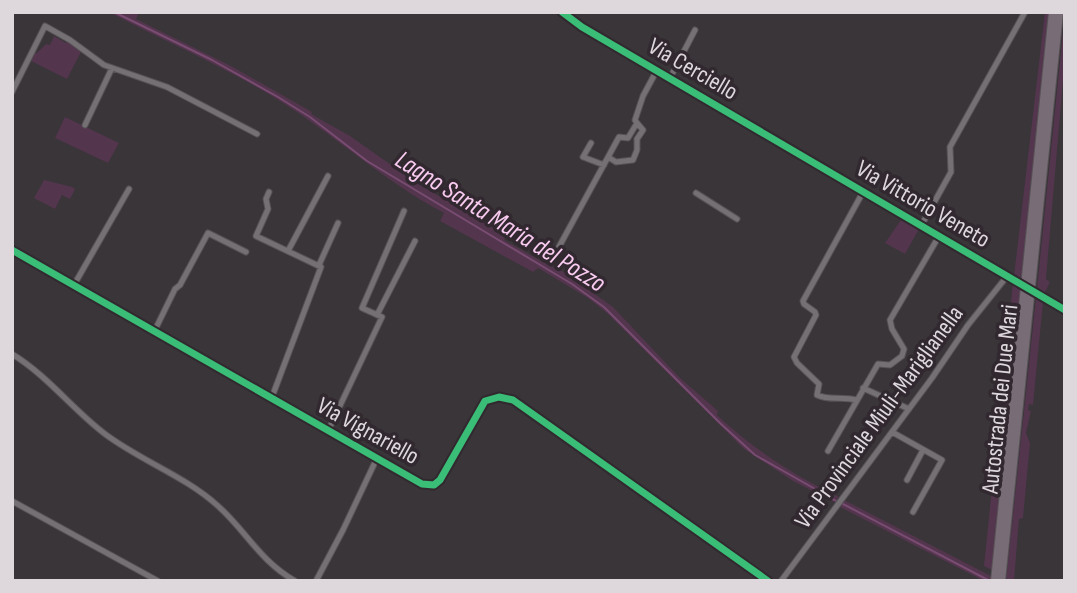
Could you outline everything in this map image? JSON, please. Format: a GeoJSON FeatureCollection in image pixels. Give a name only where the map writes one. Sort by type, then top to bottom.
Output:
{"type":"FeatureCollection","features":[{"type":"Feature","properties":{"kind":"highway","name":"Autostrada dei Due Mari"},"geometry":{"type":"LineString","coordinates":[[995,581],[1053,12]]}},
{"type":"Feature","properties":{"kind":"highway","name":"Autostrada dei Due Mari"},"geometry":{"type":"LineString","coordinates":[[1001,581],[1059,12]]}},
{"type":"Feature","properties":{"kind":"street","name":"Via Cerciello"},"geometry":{"type":"LineString","coordinates":[[562,12],[582,27],[736,115],[805,159]]}},
{"type":"Feature","properties":{"kind":"street"},"geometry":{"type":"LineString","coordinates":[[921,226],[950,172],[950,148],[1025,12]]}},
{"type":"Feature","properties":{"kind":"street"},"geometry":{"type":"LineString","coordinates":[[12,92],[45,26],[70,40],[97,61],[167,87],[257,134]]}},
{"type":"Feature","properties":{"kind":"street"},"geometry":{"type":"LineString","coordinates":[[670,78],[695,30]]}},
{"type":"Feature","properties":{"kind":"street"},"geometry":{"type":"LineString","coordinates":[[85,125],[112,68]]}},
{"type":"Feature","properties":{"kind":"street"},"geometry":{"type":"LineString","coordinates":[[608,157],[616,162],[633,160],[637,140],[643,130],[635,121],[643,96],[657,70]]}},
{"type":"Feature","properties":{"kind":"street"},"geometry":{"type":"LineString","coordinates":[[554,256],[619,137],[628,138],[637,122]]}},
{"type":"Feature","properties":{"kind":"street"},"geometry":{"type":"LineString","coordinates":[[629,135],[637,140]]}},
{"type":"Feature","properties":{"kind":"street"},"geometry":{"type":"LineString","coordinates":[[591,143],[583,157],[604,165]]}},
{"type":"Feature","properties":{"kind":"street","name":"Via Vittorio Veneto"},"geometry":{"type":"LineString","coordinates":[[805,159],[1020,283]]}},
{"type":"Feature","properties":{"kind":"street"},"geometry":{"type":"LineString","coordinates":[[288,251],[328,176]]}},
{"type":"Feature","properties":{"kind":"street"},"geometry":{"type":"LineString","coordinates":[[74,285],[129,189]]}},
{"type":"Feature","properties":{"kind":"street"},"geometry":{"type":"LineString","coordinates":[[269,192],[266,199],[268,209],[256,236],[319,265]]}},
{"type":"Feature","properties":{"kind":"street"},"geometry":{"type":"LineString","coordinates":[[856,400],[844,397],[823,398],[817,395],[819,384],[794,357],[816,315],[803,301],[863,192]]}},
{"type":"Feature","properties":{"kind":"street"},"geometry":{"type":"LineString","coordinates":[[696,193],[737,219]]}},
{"type":"Feature","properties":{"kind":"street"},"geometry":{"type":"LineString","coordinates":[[328,431],[382,317],[362,308],[404,211]]}},
{"type":"Feature","properties":{"kind":"street"},"geometry":{"type":"LineString","coordinates":[[272,397],[314,288],[321,267],[319,265],[338,223]]}},
{"type":"Feature","properties":{"kind":"street"},"geometry":{"type":"LineString","coordinates":[[154,332],[175,289],[180,285],[208,233],[246,252]]}},
{"type":"Feature","properties":{"kind":"street"},"geometry":{"type":"LineString","coordinates":[[828,451],[878,364],[890,365],[902,356],[904,349],[892,329],[890,320],[939,236]]}},
{"type":"Feature","properties":{"kind":"street"},"geometry":{"type":"LineString","coordinates":[[377,315],[415,241]]}},
{"type":"Feature","properties":{"kind":"street","name":"Via Vignariello"},"geometry":{"type":"LineString","coordinates":[[12,250],[422,484],[435,485],[440,480],[485,401],[499,397],[513,401],[768,581]]}},
{"type":"Feature","properties":{"kind":"street","name":"Via Provinciale Miuli-Mariglianella"},"geometry":{"type":"LineString","coordinates":[[781,581],[909,410],[968,325],[1008,275]]}},
{"type":"Feature","properties":{"kind":"street"},"geometry":{"type":"LineString","coordinates":[[1035,292],[1063,309],[1065,301]]}},
{"type":"Feature","properties":{"kind":"street"},"geometry":{"type":"LineString","coordinates":[[12,354],[38,372],[75,409],[106,434],[194,488],[218,506],[268,563],[284,578],[295,581]]}},
{"type":"Feature","properties":{"kind":"street"},"geometry":{"type":"LineString","coordinates":[[863,388],[909,410]]}},
{"type":"Feature","properties":{"kind":"street"},"geometry":{"type":"LineString","coordinates":[[892,432],[942,461],[913,512]]}},
{"type":"Feature","properties":{"kind":"street"},"geometry":{"type":"LineString","coordinates":[[907,480],[923,450]]}},
{"type":"Feature","properties":{"kind":"street","name":"Via Vignariello"},"geometry":{"type":"LineString","coordinates":[[316,581],[340,538],[377,458]]}},
{"type":"Feature","properties":{"kind":"street"},"geometry":{"type":"LineString","coordinates":[[12,501],[158,581]]}},
{"type":"Feature","properties":{"kind":"shaded area"},"geometry":{"type":"Polygon","coordinates":[[[109,12],[139,12],[136,19],[231,66],[312,112],[311,114],[350,136],[421,186],[507,234],[504,240],[552,267],[555,266],[613,307],[679,377],[718,411],[717,415],[745,439],[791,471],[839,497],[834,502],[793,481],[744,449],[607,313],[588,298],[538,268],[533,272],[440,221],[444,213],[401,187],[301,115],[259,89],[109,12]]]}},
{"type":"Feature","properties":{"kind":"shaded area"},"geometry":{"type":"Polygon","coordinates":[[[1045,12],[1049,12],[1022,280],[1014,276],[1045,12]]]}},
{"type":"Feature","properties":{"kind":"shaded area"},"geometry":{"type":"Polygon","coordinates":[[[1065,12],[1065,57],[1046,279],[1050,282],[1044,294],[1037,289],[1065,12]]]}},
{"type":"Feature","properties":{"kind":"shaded area"},"geometry":{"type":"Polygon","coordinates":[[[54,36],[82,50],[67,79],[29,60],[33,52],[37,53],[46,44],[50,45],[54,36]]]}},
{"type":"Feature","properties":{"kind":"shaded area"},"geometry":{"type":"Polygon","coordinates":[[[65,117],[119,143],[108,163],[55,138],[65,117]]]}},
{"type":"Feature","properties":{"kind":"shaded area"},"geometry":{"type":"Polygon","coordinates":[[[44,180],[75,189],[70,199],[62,195],[55,209],[34,198],[44,180]]]}},
{"type":"Feature","properties":{"kind":"shaded area"},"geometry":{"type":"Polygon","coordinates":[[[901,220],[919,229],[905,254],[885,243],[901,220]]]}},
{"type":"Feature","properties":{"kind":"shaded area"},"geometry":{"type":"Polygon","coordinates":[[[1013,283],[1021,287],[992,570],[984,566],[1013,283]]]}},
{"type":"Feature","properties":{"kind":"shaded area"},"geometry":{"type":"Polygon","coordinates":[[[1036,298],[1043,302],[1033,405],[1029,404],[1028,410],[1031,411],[1026,433],[1030,443],[1023,518],[1019,519],[1014,581],[1006,581],[1036,298]]]}},
{"type":"Feature","properties":{"kind":"shaded area"},"geometry":{"type":"Polygon","coordinates":[[[844,500],[991,576],[990,581],[984,581],[840,507],[844,500]]]}},
{"type":"Feature","properties":{"kind":"waterway","name":"Lagno Santa Maria del Pozzo"},"geometry":{"type":"LineString","coordinates":[[114,12],[212,60],[278,97],[310,117],[367,161],[572,284],[604,307],[755,455],[838,502]]}},
{"type":"Feature","properties":{"kind":"waterway","name":"Lagno Santa Maria del Pozzo"},"geometry":{"type":"LineString","coordinates":[[843,504],[990,581]]}},
{"type":"Feature","properties":{"kind":"cycle path"},"geometry":{"type":"LineString","coordinates":[[562,12],[582,27],[1065,310]]}},
{"type":"Feature","properties":{"kind":"cycle path"},"geometry":{"type":"LineString","coordinates":[[12,250],[422,484],[434,485],[440,480],[485,401],[499,397],[513,400],[768,581]]}}]}
